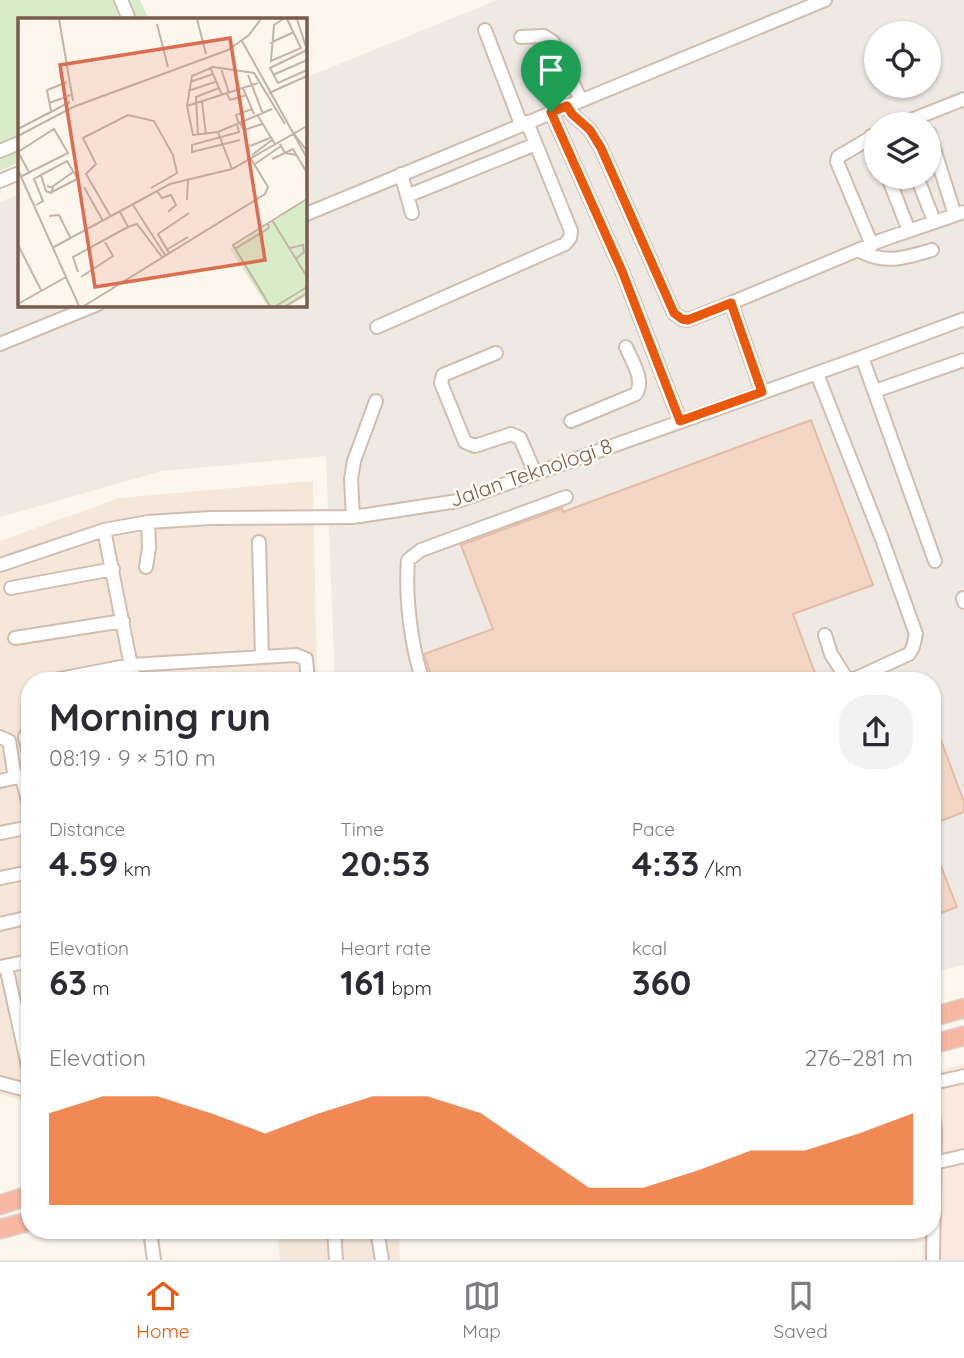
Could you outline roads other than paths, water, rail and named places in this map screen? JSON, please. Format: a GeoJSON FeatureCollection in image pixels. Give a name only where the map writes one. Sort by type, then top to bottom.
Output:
{"type":"FeatureCollection","features":[{"type":"Feature","properties":{"kind":"highway"},"geometry":{"type":"LineString","coordinates":[[941,1015],[964,1008]]}},
{"type":"Feature","properties":{"kind":"highway"},"geometry":{"type":"LineString","coordinates":[[941,1042],[964,1036]]}},
{"type":"Feature","properties":{"kind":"highway"},"geometry":{"type":"LineString","coordinates":[[0,1205],[21,1198]]}},
{"type":"Feature","properties":{"kind":"highway"},"geometry":{"type":"LineString","coordinates":[[0,1229],[21,1223]]}},
{"type":"Feature","properties":{"kind":"street"},"geometry":{"type":"LineString","coordinates":[[121,0],[129,18]]}},
{"type":"Feature","properties":{"kind":"street"},"geometry":{"type":"LineString","coordinates":[[306,214],[825,0]]}},
{"type":"Feature","properties":{"kind":"street"},"geometry":{"type":"LineString","coordinates":[[377,327],[565,244],[570,237],[571,231],[536,144],[524,123],[485,30]]}},
{"type":"Feature","properties":{"kind":"street"},"geometry":{"type":"LineString","coordinates":[[521,37],[544,36],[553,42],[581,100]]}},
{"type":"Feature","properties":{"kind":"street"},"geometry":{"type":"LineString","coordinates":[[940,112],[964,99]]}},
{"type":"Feature","properties":{"kind":"street"},"geometry":{"type":"LineString","coordinates":[[567,106],[590,130],[601,148],[674,313],[688,320],[858,250],[960,213],[941,165]]}},
{"type":"Feature","properties":{"kind":"street"},"geometry":{"type":"LineString","coordinates":[[551,112],[622,271],[680,421]]}},
{"type":"Feature","properties":{"kind":"street"},"geometry":{"type":"LineString","coordinates":[[864,141],[838,157],[837,162],[872,245]]}},
{"type":"Feature","properties":{"kind":"street"},"geometry":{"type":"LineString","coordinates":[[0,151],[18,143]]}},
{"type":"Feature","properties":{"kind":"street"},"geometry":{"type":"LineString","coordinates":[[407,196],[536,144]]}},
{"type":"Feature","properties":{"kind":"street"},"geometry":{"type":"LineString","coordinates":[[0,181],[18,173]]}},
{"type":"Feature","properties":{"kind":"street"},"geometry":{"type":"LineString","coordinates":[[401,174],[412,213]]}},
{"type":"Feature","properties":{"kind":"street"},"geometry":{"type":"LineString","coordinates":[[893,189],[909,230]]}},
{"type":"Feature","properties":{"kind":"street"},"geometry":{"type":"LineString","coordinates":[[922,189],[934,222]]}},
{"type":"Feature","properties":{"kind":"street"},"geometry":{"type":"LineString","coordinates":[[858,250],[869,257],[899,260],[932,250]]}},
{"type":"Feature","properties":{"kind":"street"},"geometry":{"type":"LineString","coordinates":[[731,303],[762,392]]}},
{"type":"Feature","properties":{"kind":"street"},"geometry":{"type":"LineString","coordinates":[[0,344],[93,306]]}},
{"type":"Feature","properties":{"kind":"street","name":"Jalan Teknologi 8"},"geometry":{"type":"LineString","coordinates":[[0,565],[104,530],[148,522],[211,518],[353,517],[458,501],[964,319]]}},
{"type":"Feature","properties":{"kind":"street"},"geometry":{"type":"LineString","coordinates":[[571,421],[636,394],[640,382],[626,347]]}},
{"type":"Feature","properties":{"kind":"street"},"geometry":{"type":"LineString","coordinates":[[496,353],[443,375],[442,383],[465,442],[475,446],[511,433],[516,435],[520,438],[535,473]]}},
{"type":"Feature","properties":{"kind":"street"},"geometry":{"type":"LineString","coordinates":[[862,357],[935,561]]}},
{"type":"Feature","properties":{"kind":"street"},"geometry":{"type":"LineString","coordinates":[[875,391],[964,360]]}},
{"type":"Feature","properties":{"kind":"street"},"geometry":{"type":"LineString","coordinates":[[636,372],[658,364]]}},
{"type":"Feature","properties":{"kind":"street"},"geometry":{"type":"LineString","coordinates":[[817,374],[882,538],[916,634],[909,654],[869,672]]}},
{"type":"Feature","properties":{"kind":"street"},"geometry":{"type":"LineString","coordinates":[[353,517],[351,479],[354,461],[376,401]]}},
{"type":"Feature","properties":{"kind":"street"},"geometry":{"type":"LineString","coordinates":[[420,672],[413,645],[407,574],[408,560],[413,554],[566,498]]}},
{"type":"Feature","properties":{"kind":"street"},"geometry":{"type":"LineString","coordinates":[[146,566],[149,548],[148,522]]}},
{"type":"Feature","properties":{"kind":"street"},"geometry":{"type":"LineString","coordinates":[[104,530],[132,672]]}},
{"type":"Feature","properties":{"kind":"street"},"geometry":{"type":"LineString","coordinates":[[259,542],[261,657]]}},
{"type":"Feature","properties":{"kind":"street"},"geometry":{"type":"LineString","coordinates":[[11,588],[113,569]]}},
{"type":"Feature","properties":{"kind":"street"},"geometry":{"type":"LineString","coordinates":[[15,638],[123,621]]}},
{"type":"Feature","properties":{"kind":"street"},"geometry":{"type":"LineString","coordinates":[[825,635],[831,654],[843,672]]}},
{"type":"Feature","properties":{"kind":"street"},"geometry":{"type":"LineString","coordinates":[[95,672],[131,665],[296,655],[306,659],[307,672]]}},
{"type":"Feature","properties":{"kind":"street"},"geometry":{"type":"LineString","coordinates":[[0,737],[9,741],[21,773]]}},
{"type":"Feature","properties":{"kind":"street"},"geometry":{"type":"LineString","coordinates":[[0,781],[21,776]]}},
{"type":"Feature","properties":{"kind":"street"},"geometry":{"type":"LineString","coordinates":[[0,833],[21,829]]}},
{"type":"Feature","properties":{"kind":"street"},"geometry":{"type":"LineString","coordinates":[[0,878],[21,874]]}},
{"type":"Feature","properties":{"kind":"street"},"geometry":{"type":"LineString","coordinates":[[0,924],[21,919]]}},
{"type":"Feature","properties":{"kind":"street"},"geometry":{"type":"LineString","coordinates":[[21,963],[3,966],[21,1041]]}},
{"type":"Feature","properties":{"kind":"street"},"geometry":{"type":"LineString","coordinates":[[941,1081],[964,1076]]}},
{"type":"Feature","properties":{"kind":"street"},"geometry":{"type":"LineString","coordinates":[[0,1083],[21,1089]]}},
{"type":"Feature","properties":{"kind":"street"},"geometry":{"type":"LineString","coordinates":[[941,1161],[964,1156]]}},
{"type":"Feature","properties":{"kind":"street"},"geometry":{"type":"LineString","coordinates":[[151,1239],[154,1260]]}},
{"type":"Feature","properties":{"kind":"street"},"geometry":{"type":"LineString","coordinates":[[335,1239],[336,1260]]}},
{"type":"Feature","properties":{"kind":"street"},"geometry":{"type":"LineString","coordinates":[[378,1239],[382,1260]]}},
{"type":"Feature","properties":{"kind":"street"},"geometry":{"type":"LineString","coordinates":[[933,1239],[933,1260]]}}]}
